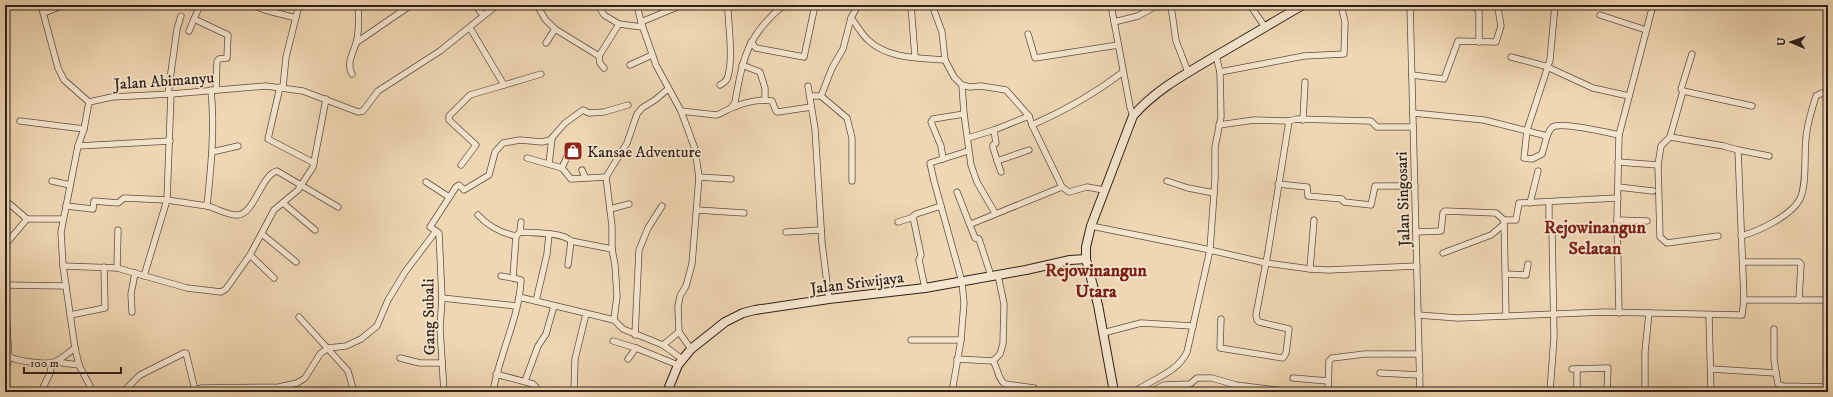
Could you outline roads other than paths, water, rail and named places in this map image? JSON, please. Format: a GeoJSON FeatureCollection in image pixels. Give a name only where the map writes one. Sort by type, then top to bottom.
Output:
{"type":"FeatureCollection","features":[{"type":"Feature","properties":{"kind":"street"},"geometry":{"type":"LineString","coordinates":[[41,5],[58,68],[64,80],[90,102],[78,146],[61,232],[63,266],[75,348],[79,365],[93,392]]}},
{"type":"Feature","properties":{"kind":"street"},"geometry":{"type":"LineString","coordinates":[[44,13],[64,5]]}},
{"type":"Feature","properties":{"kind":"street"},"geometry":{"type":"LineString","coordinates":[[190,32],[200,5]]}},
{"type":"Feature","properties":{"kind":"street"},"geometry":{"type":"LineString","coordinates":[[252,5],[296,18]]}},
{"type":"Feature","properties":{"kind":"street"},"geometry":{"type":"LineString","coordinates":[[299,5],[268,139],[314,163]]}},
{"type":"Feature","properties":{"kind":"street"},"geometry":{"type":"LineString","coordinates":[[352,74],[349,65],[357,42],[359,23],[358,5]]}},
{"type":"Feature","properties":{"kind":"street"},"geometry":{"type":"LineString","coordinates":[[357,42],[411,5]]}},
{"type":"Feature","properties":{"kind":"street"},"geometry":{"type":"LineString","coordinates":[[476,5],[483,15]]}},
{"type":"Feature","properties":{"kind":"street","name":"Jalan Abimanyu"},"geometry":{"type":"LineString","coordinates":[[90,102],[112,97],[266,86],[303,91],[353,111],[363,111],[378,91],[440,51],[497,5]]}},
{"type":"Feature","properties":{"kind":"street"},"geometry":{"type":"LineString","coordinates":[[537,5],[545,20],[556,29],[599,56]]}},
{"type":"Feature","properties":{"kind":"street"},"geometry":{"type":"LineString","coordinates":[[598,5],[604,15],[619,24],[641,25],[682,5]]}},
{"type":"Feature","properties":{"kind":"street"},"geometry":{"type":"LineString","coordinates":[[637,5],[641,25],[656,65],[681,111],[693,141],[699,177],[692,264],[686,286],[680,296],[678,307],[679,332],[689,347]]}},
{"type":"Feature","properties":{"kind":"street"},"geometry":{"type":"LineString","coordinates":[[720,85],[726,81],[729,64],[728,11],[725,5]]}},
{"type":"Feature","properties":{"kind":"street"},"geometry":{"type":"LineString","coordinates":[[732,107],[735,102],[742,65],[751,42],[776,12],[784,5]]}},
{"type":"Feature","properties":{"kind":"street"},"geometry":{"type":"LineString","coordinates":[[821,96],[832,68],[843,49],[851,18],[858,5]]}},
{"type":"Feature","properties":{"kind":"street"},"geometry":{"type":"LineString","coordinates":[[911,5],[915,57]]}},
{"type":"Feature","properties":{"kind":"street"},"geometry":{"type":"LineString","coordinates":[[932,5],[942,32],[944,60],[950,72],[962,85],[968,151],[977,182],[995,213]]}},
{"type":"Feature","properties":{"kind":"street"},"geometry":{"type":"LineString","coordinates":[[1110,5],[1133,116]]}},
{"type":"Feature","properties":{"kind":"street"},"geometry":{"type":"LineString","coordinates":[[1250,5],[1265,27]]}},
{"type":"Feature","properties":{"kind":"street"},"geometry":{"type":"LineString","coordinates":[[1114,392],[1086,259],[1086,247],[1091,226],[1133,116],[1158,93],[1188,72],[1303,5]]}},
{"type":"Feature","properties":{"kind":"street"},"geometry":{"type":"LineString","coordinates":[[1220,72],[1304,56],[1344,54],[1345,22],[1341,5]]}},
{"type":"Feature","properties":{"kind":"street","name":"Jalan Singosari"},"geometry":{"type":"LineString","coordinates":[[1410,5],[1420,392]]}},
{"type":"Feature","properties":{"kind":"street"},"geometry":{"type":"LineString","coordinates":[[1473,5],[1479,11],[1479,42]]}},
{"type":"Feature","properties":{"kind":"street"},"geometry":{"type":"LineString","coordinates":[[1412,75],[1444,79],[1458,41],[1496,42],[1501,26],[1498,8],[1499,6],[1505,5]]}},
{"type":"Feature","properties":{"kind":"street"},"geometry":{"type":"LineString","coordinates":[[1555,5],[1551,52],[1548,67],[1527,130],[1524,158],[1532,159],[1542,154],[1551,128],[1555,126],[1571,127],[1619,135]]}},
{"type":"Feature","properties":{"kind":"street"},"geometry":{"type":"LineString","coordinates":[[1619,312],[1617,220],[1619,135],[1653,5]]}},
{"type":"Feature","properties":{"kind":"street"},"geometry":{"type":"LineString","coordinates":[[1114,22],[1138,16],[1154,7],[1172,6],[1176,41],[1188,72]]}},
{"type":"Feature","properties":{"kind":"street"},"geometry":{"type":"LineString","coordinates":[[751,42],[756,48],[804,57],[814,10]]}},
{"type":"Feature","properties":{"kind":"street"},"geometry":{"type":"LineString","coordinates":[[1600,15],[1646,30]]}},
{"type":"Feature","properties":{"kind":"street"},"geometry":{"type":"LineString","coordinates":[[144,276],[167,200],[170,141],[169,94],[177,29],[181,16]]}},
{"type":"Feature","properties":{"kind":"street"},"geometry":{"type":"LineString","coordinates":[[851,18],[867,40],[884,51],[896,55],[944,60]]}},
{"type":"Feature","properties":{"kind":"street"},"geometry":{"type":"LineString","coordinates":[[194,19],[228,35],[227,58],[219,58],[217,61],[213,90],[214,115],[207,206]]}},
{"type":"Feature","properties":{"kind":"street"},"geometry":{"type":"LineString","coordinates":[[604,68],[600,63],[599,56],[619,24]]}},
{"type":"Feature","properties":{"kind":"street"},"geometry":{"type":"LineString","coordinates":[[470,28],[504,85]]}},
{"type":"Feature","properties":{"kind":"street"},"geometry":{"type":"LineString","coordinates":[[546,43],[556,29]]}},
{"type":"Feature","properties":{"kind":"street"},"geometry":{"type":"LineString","coordinates":[[1028,34],[1035,58],[1118,45]]}},
{"type":"Feature","properties":{"kind":"street"},"geometry":{"type":"LineString","coordinates":[[1692,54],[1681,89],[1682,91],[1670,139],[1661,146],[1658,165],[1660,237],[1667,244],[1718,236]]}},
{"type":"Feature","properties":{"kind":"street"},"geometry":{"type":"LineString","coordinates":[[1134,392],[1184,360],[1193,326],[1210,250],[1214,193],[1215,147],[1221,117],[1220,72],[1216,56]]}},
{"type":"Feature","properties":{"kind":"street"},"geometry":{"type":"LineString","coordinates":[[630,65],[653,57]]}},
{"type":"Feature","properties":{"kind":"street"},"geometry":{"type":"LineString","coordinates":[[1511,57],[1548,67],[1593,88],[1629,96]]}},
{"type":"Feature","properties":{"kind":"street"},"geometry":{"type":"LineString","coordinates":[[742,65],[760,72],[765,88],[765,100]]}},
{"type":"Feature","properties":{"kind":"street"},"geometry":{"type":"LineString","coordinates":[[1032,125],[1062,112],[1098,91],[1123,72]]}},
{"type":"Feature","properties":{"kind":"street"},"geometry":{"type":"LineString","coordinates":[[461,165],[476,145],[449,120],[449,116],[454,110],[470,95],[542,74]]}},
{"type":"Feature","properties":{"kind":"street"},"geometry":{"type":"LineString","coordinates":[[1303,120],[1305,82]]}},
{"type":"Feature","properties":{"kind":"street"},"geometry":{"type":"LineString","coordinates":[[962,85],[1006,90],[1029,116],[1062,187],[1069,192],[1087,186],[1104,190]]}},
{"type":"Feature","properties":{"kind":"street"},"geometry":{"type":"LineString","coordinates":[[808,86],[815,129],[821,230],[829,299]]}},
{"type":"Feature","properties":{"kind":"street"},"geometry":{"type":"LineString","coordinates":[[614,320],[617,296],[606,176],[627,143],[637,114],[642,108],[655,100],[668,89]]}},
{"type":"Feature","properties":{"kind":"street"},"geometry":{"type":"LineString","coordinates":[[1682,91],[1752,106]]}},
{"type":"Feature","properties":{"kind":"street"},"geometry":{"type":"LineString","coordinates":[[1742,236],[1754,233],[1767,226],[1797,203],[1803,186],[1806,137],[1812,108],[1816,96],[1820,93],[1828,93]]}},
{"type":"Feature","properties":{"kind":"street"},"geometry":{"type":"LineString","coordinates":[[810,96],[821,96],[847,118],[852,138],[852,181]]}},
{"type":"Feature","properties":{"kind":"street"},"geometry":{"type":"LineString","coordinates":[[63,266],[117,268],[187,288],[221,292],[226,289],[250,255],[274,210],[301,185],[314,163],[326,99]]}},
{"type":"Feature","properties":{"kind":"street"},"geometry":{"type":"LineString","coordinates":[[681,111],[716,115],[722,114],[732,107],[765,100],[772,101],[774,108],[778,112],[811,107]]}},
{"type":"Feature","properties":{"kind":"street"},"geometry":{"type":"LineString","coordinates":[[184,392],[196,390],[279,387],[296,383],[305,378],[320,354],[328,348],[346,346],[361,339],[377,326],[388,300],[405,272],[436,231],[430,226],[449,197],[458,186],[464,190],[489,175],[495,152],[503,143],[520,140],[542,142],[552,138],[565,123],[583,110],[589,113],[604,112],[628,105]]}},
{"type":"Feature","properties":{"kind":"street"},"geometry":{"type":"LineString","coordinates":[[1413,113],[1484,120],[1548,136]]}},
{"type":"Feature","properties":{"kind":"street"},"geometry":{"type":"LineString","coordinates":[[943,158],[941,146],[931,122],[934,119],[964,114]]}},
{"type":"Feature","properties":{"kind":"street"},"geometry":{"type":"LineString","coordinates":[[968,138],[994,130],[1029,116]]}},
{"type":"Feature","properties":{"kind":"street"},"geometry":{"type":"LineString","coordinates":[[1219,125],[1254,120],[1289,121],[1292,119],[1371,121],[1377,127],[1414,127]]}},
{"type":"Feature","properties":{"kind":"street"},"geometry":{"type":"LineString","coordinates":[[20,121],[84,128]]}},
{"type":"Feature","properties":{"kind":"street"},"geometry":{"type":"LineString","coordinates":[[1221,319],[1220,348],[1283,358],[1286,353],[1289,329],[1257,320],[1256,315],[1289,121]]}},
{"type":"Feature","properties":{"kind":"street"},"geometry":{"type":"LineString","coordinates":[[994,130],[996,143],[992,146],[1001,172]]}},
{"type":"Feature","properties":{"kind":"street"},"geometry":{"type":"LineString","coordinates":[[549,164],[552,138]]}},
{"type":"Feature","properties":{"kind":"street"},"geometry":{"type":"LineString","coordinates":[[1670,139],[1724,146],[1769,156]]}},
{"type":"Feature","properties":{"kind":"street"},"geometry":{"type":"LineString","coordinates":[[78,146],[170,141]]}},
{"type":"Feature","properties":{"kind":"street"},"geometry":{"type":"LineString","coordinates":[[212,152],[238,146]]}},
{"type":"Feature","properties":{"kind":"street"},"geometry":{"type":"LineString","coordinates":[[998,161],[1029,150]]}},
{"type":"Feature","properties":{"kind":"street"},"geometry":{"type":"LineString","coordinates":[[1418,314],[1458,318],[1554,313],[1619,312],[1649,314],[1742,315],[1744,300],[1738,150]]}},
{"type":"Feature","properties":{"kind":"street"},"geometry":{"type":"LineString","coordinates":[[952,392],[964,303],[962,282],[940,206],[930,163],[968,151]]}},
{"type":"Feature","properties":{"kind":"street"},"geometry":{"type":"LineString","coordinates":[[562,168],[569,152]]}},
{"type":"Feature","properties":{"kind":"street"},"geometry":{"type":"LineString","coordinates":[[527,158],[562,168],[571,179],[606,176]]}},
{"type":"Feature","properties":{"kind":"street"},"geometry":{"type":"LineString","coordinates":[[1618,162],[1658,165]]}},
{"type":"Feature","properties":{"kind":"street"},"geometry":{"type":"LineString","coordinates":[[66,206],[93,209],[94,200],[118,203],[124,198],[167,200],[207,206],[238,215],[243,213],[248,208],[270,175],[277,170],[338,207]]}},
{"type":"Feature","properties":{"kind":"street"},"geometry":{"type":"LineString","coordinates":[[582,170],[585,177]]}},
{"type":"Feature","properties":{"kind":"street"},"geometry":{"type":"LineString","coordinates":[[1530,203],[1538,171]]}},
{"type":"Feature","properties":{"kind":"street"},"geometry":{"type":"LineString","coordinates":[[699,177],[731,179]]}},
{"type":"Feature","properties":{"kind":"street"},"geometry":{"type":"LineString","coordinates":[[52,181],[70,185]]}},
{"type":"Feature","properties":{"kind":"street"},"geometry":{"type":"LineString","coordinates":[[1167,181],[1214,193]]}},
{"type":"Feature","properties":{"kind":"street"},"geometry":{"type":"LineString","coordinates":[[426,182],[449,197]]}},
{"type":"Feature","properties":{"kind":"street"},"geometry":{"type":"LineString","coordinates":[[1278,184],[1308,187],[1308,196],[1342,199],[1344,202],[1371,205],[1375,186],[1415,186]]}},
{"type":"Feature","properties":{"kind":"street"},"geometry":{"type":"LineString","coordinates":[[971,224],[1062,187]]}},
{"type":"Feature","properties":{"kind":"street"},"geometry":{"type":"LineString","coordinates":[[1618,187],[1653,191]]}},
{"type":"Feature","properties":{"kind":"street"},"geometry":{"type":"LineString","coordinates":[[957,192],[971,224],[975,238],[979,239],[995,276],[1004,304],[1003,344],[1000,354],[993,361],[957,359]]}},
{"type":"Feature","properties":{"kind":"street"},"geometry":{"type":"LineString","coordinates":[[1443,253],[1491,235],[1504,223],[1516,220],[1519,203],[1618,198]]}},
{"type":"Feature","properties":{"kind":"street"},"geometry":{"type":"LineString","coordinates":[[5,200],[27,219],[64,219]]}},
{"type":"Feature","properties":{"kind":"street"},"geometry":{"type":"LineString","coordinates":[[1549,202],[1549,226],[1552,228],[1554,313],[1550,392]]}},
{"type":"Feature","properties":{"kind":"street"},"geometry":{"type":"LineString","coordinates":[[283,203],[315,230]]}},
{"type":"Feature","properties":{"kind":"street"},"geometry":{"type":"LineString","coordinates":[[610,209],[629,204]]}},
{"type":"Feature","properties":{"kind":"street"},"geometry":{"type":"LineString","coordinates":[[635,335],[639,250],[648,228],[662,206]]}},
{"type":"Feature","properties":{"kind":"street"},"geometry":{"type":"LineString","coordinates":[[898,222],[940,206]]}},
{"type":"Feature","properties":{"kind":"street"},"geometry":{"type":"LineString","coordinates":[[697,210],[744,213]]}},
{"type":"Feature","properties":{"kind":"street"},"geometry":{"type":"LineString","coordinates":[[1416,232],[1441,231],[1443,213],[1445,210],[1496,213],[1504,223],[1506,316]]}},
{"type":"Feature","properties":{"kind":"street"},"geometry":{"type":"LineString","coordinates":[[478,215],[485,223],[499,231],[518,234],[549,234],[566,237],[571,241],[612,249]]}},
{"type":"Feature","properties":{"kind":"street"},"geometry":{"type":"LineString","coordinates":[[913,217],[921,255],[919,260],[925,288]]}},
{"type":"Feature","properties":{"kind":"street"},"geometry":{"type":"LineString","coordinates":[[5,245],[27,219]]}},
{"type":"Feature","properties":{"kind":"street"},"geometry":{"type":"LineString","coordinates":[[1310,269],[1314,220]]}},
{"type":"Feature","properties":{"kind":"street"},"geometry":{"type":"LineString","coordinates":[[1617,220],[1647,221]]}},
{"type":"Feature","properties":{"kind":"street"},"geometry":{"type":"LineString","coordinates":[[513,278],[518,234],[521,222]]}},
{"type":"Feature","properties":{"kind":"street"},"geometry":{"type":"LineString","coordinates":[[1091,226],[1266,263],[1310,269],[1328,270],[1417,266]]}},
{"type":"Feature","properties":{"kind":"street"},"geometry":{"type":"LineString","coordinates":[[117,268],[118,230]]}},
{"type":"Feature","properties":{"kind":"street"},"geometry":{"type":"LineString","coordinates":[[786,232],[821,230]]}},
{"type":"Feature","properties":{"kind":"street","name":"Gang Subali"},"geometry":{"type":"LineString","coordinates":[[436,231],[439,233],[440,242],[442,298],[440,328],[444,392]]}},
{"type":"Feature","properties":{"kind":"street"},"geometry":{"type":"LineString","coordinates":[[262,234],[296,262]]}},
{"type":"Feature","properties":{"kind":"street"},"geometry":{"type":"LineString","coordinates":[[536,301],[547,254],[549,234]]}},
{"type":"Feature","properties":{"kind":"street"},"geometry":{"type":"LineString","coordinates":[[568,266],[571,241]]}},
{"type":"Feature","properties":{"kind":"street"},"geometry":{"type":"LineString","coordinates":[[250,255],[274,278]]}},
{"type":"Feature","properties":{"kind":"street","name":"Jalan Sriwijaya"},"geometry":{"type":"LineString","coordinates":[[667,392],[680,362],[689,347],[720,325],[743,313],[770,307],[925,288],[995,276],[1070,260],[1086,259]]}},
{"type":"Feature","properties":{"kind":"street"},"geometry":{"type":"LineString","coordinates":[[1743,262],[1799,262],[1801,264],[1799,300]]}},
{"type":"Feature","properties":{"kind":"street"},"geometry":{"type":"LineString","coordinates":[[1506,274],[1526,275],[1528,264]]}},
{"type":"Feature","properties":{"kind":"street"},"geometry":{"type":"LineString","coordinates":[[70,315],[105,308],[104,267]]}},
{"type":"Feature","properties":{"kind":"street"},"geometry":{"type":"LineString","coordinates":[[132,312],[131,294],[135,273]]}},
{"type":"Feature","properties":{"kind":"street"},"geometry":{"type":"LineString","coordinates":[[493,392],[496,374],[513,324],[521,280],[501,276]]}},
{"type":"Feature","properties":{"kind":"street"},"geometry":{"type":"LineString","coordinates":[[5,285],[66,286]]}},
{"type":"Feature","properties":{"kind":"street"},"geometry":{"type":"LineString","coordinates":[[519,297],[614,320],[623,329],[663,345],[680,362]]}},
{"type":"Feature","properties":{"kind":"street"},"geometry":{"type":"LineString","coordinates":[[5,298],[7,356],[5,381]]}},
{"type":"Feature","properties":{"kind":"street"},"geometry":{"type":"LineString","coordinates":[[442,298],[516,306]]}},
{"type":"Feature","properties":{"kind":"street"},"geometry":{"type":"LineString","coordinates":[[1744,300],[1828,300]]}},
{"type":"Feature","properties":{"kind":"street"},"geometry":{"type":"LineString","coordinates":[[525,381],[538,346],[546,334],[554,306]]}},
{"type":"Feature","properties":{"kind":"street"},"geometry":{"type":"LineString","coordinates":[[574,392],[575,359],[586,314]]}},
{"type":"Feature","properties":{"kind":"street"},"geometry":{"type":"LineString","coordinates":[[1644,392],[1649,314]]}},
{"type":"Feature","properties":{"kind":"street"},"geometry":{"type":"LineString","coordinates":[[1709,314],[1711,392]]}},
{"type":"Feature","properties":{"kind":"street"},"geometry":{"type":"LineString","coordinates":[[299,317],[348,371],[354,392]]}},
{"type":"Feature","properties":{"kind":"street"},"geometry":{"type":"LineString","coordinates":[[1103,334],[1141,323],[1193,326]]}},
{"type":"Feature","properties":{"kind":"street"},"geometry":{"type":"LineString","coordinates":[[1774,329],[1774,360],[1778,384],[1787,389],[1828,387],[1827,392]]}},
{"type":"Feature","properties":{"kind":"street"},"geometry":{"type":"LineString","coordinates":[[663,345],[679,332]]}},
{"type":"Feature","properties":{"kind":"street"},"geometry":{"type":"LineString","coordinates":[[911,340],[960,340]]}},
{"type":"Feature","properties":{"kind":"street"},"geometry":{"type":"LineString","coordinates":[[613,341],[680,362]]}},
{"type":"Feature","properties":{"kind":"street"},"geometry":{"type":"LineString","coordinates":[[41,392],[50,373],[53,362],[75,348]]}},
{"type":"Feature","properties":{"kind":"street"},"geometry":{"type":"LineString","coordinates":[[628,359],[636,348]]}},
{"type":"Feature","properties":{"kind":"street"},"geometry":{"type":"LineString","coordinates":[[124,392],[140,375],[184,353],[186,353],[189,361],[196,390]]}},
{"type":"Feature","properties":{"kind":"street"},"geometry":{"type":"LineString","coordinates":[[1328,392],[1329,361],[1332,358],[1365,354],[1419,354]]}},
{"type":"Feature","properties":{"kind":"street"},"geometry":{"type":"LineString","coordinates":[[7,356],[38,363],[53,362],[79,365]]}},
{"type":"Feature","properties":{"kind":"street"},"geometry":{"type":"LineString","coordinates":[[400,358],[420,363],[442,363]]}},
{"type":"Feature","properties":{"kind":"street"},"geometry":{"type":"LineString","coordinates":[[993,361],[997,367],[1001,382],[1005,384],[1034,388]]}},
{"type":"Feature","properties":{"kind":"street"},"geometry":{"type":"LineString","coordinates":[[1577,392],[1575,369],[1608,368],[1607,392]]}},
{"type":"Feature","properties":{"kind":"street"},"geometry":{"type":"LineString","coordinates":[[1711,369],[1776,373]]}},
{"type":"Feature","properties":{"kind":"street"},"geometry":{"type":"LineString","coordinates":[[1380,373],[1420,375]]}},
{"type":"Feature","properties":{"kind":"street"},"geometry":{"type":"LineString","coordinates":[[496,374],[525,381],[536,387],[536,392]]}},
{"type":"Feature","properties":{"kind":"street"},"geometry":{"type":"LineString","coordinates":[[1151,392],[1164,385],[1190,384],[1200,377],[1219,379],[1236,385],[1271,391],[1293,392]]}},
{"type":"Feature","properties":{"kind":"street"},"geometry":{"type":"LineString","coordinates":[[1293,378],[1328,381]]}},
{"type":"Feature","properties":{"kind":"street"},"geometry":{"type":"LineString","coordinates":[[608,391],[618,392]]}},
{"type":"Feature","properties":{"kind":"place","name":"Kansae Adventure"},"geometry":{"type":"Point","coordinates":[573,151]}},
{"type":"Feature","properties":{"kind":"district","name":"Rejowinangun Selatan"},"geometry":{"type":"Point","coordinates":[1595,237]}},
{"type":"Feature","properties":{"kind":"district","name":"Rejowinangun Utara"},"geometry":{"type":"Point","coordinates":[1096,280]}}]}
